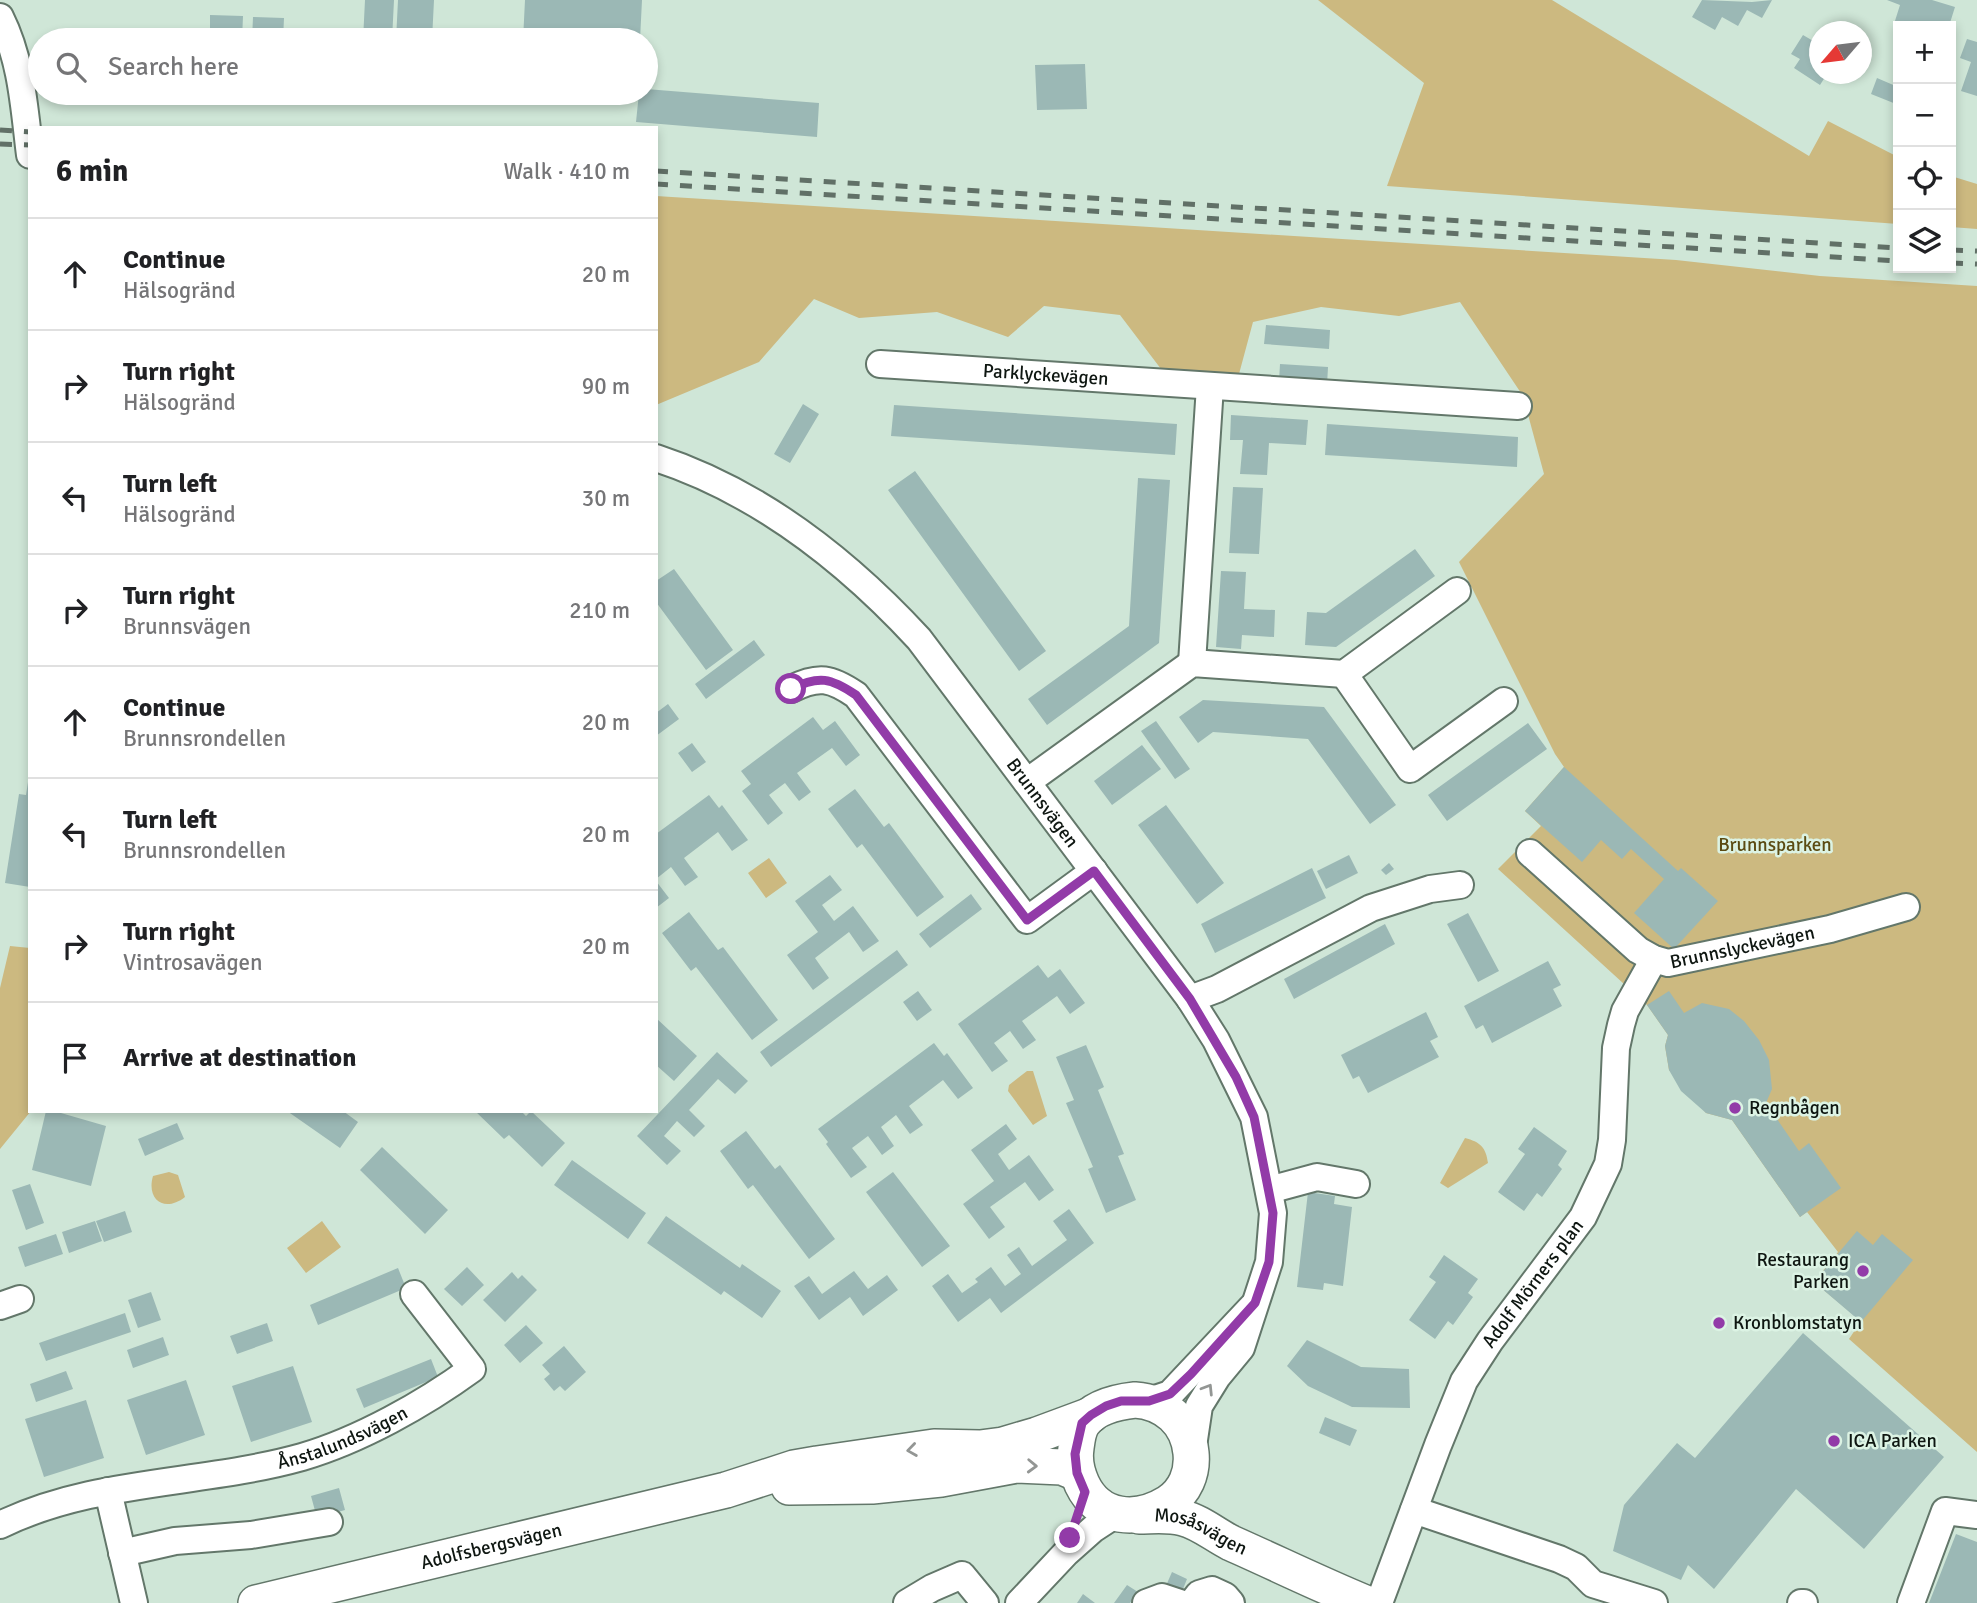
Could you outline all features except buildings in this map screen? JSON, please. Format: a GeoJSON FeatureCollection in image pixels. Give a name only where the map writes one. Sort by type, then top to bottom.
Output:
{"type":"FeatureCollection","features":[{"type":"Feature","properties":{"kind":"main road"},"geometry":{"type":"LineString","coordinates":[[1121,1401],[1149,1401],[1173,1414],[1189,1440],[1191,1462],[1184,1487],[1172,1500],[1153,1511],[1124,1515],[1098,1506],[1081,1483],[1075,1454],[1082,1423],[1091,1415],[1121,1401]]}},
{"type":"Feature","properties":{"kind":"main road","name":"Adolfsbergsvägen"},"geometry":{"type":"LineString","coordinates":[[256,1603],[726,1490],[794,1468],[934,1447],[980,1448],[1003,1445],[1091,1415]]}},
{"type":"Feature","properties":{"kind":"main road","name":"Mosåsvägen"},"geometry":{"type":"LineString","coordinates":[[1191,1462],[1199,1491],[1246,1532],[1265,1557]]}},
{"type":"Feature","properties":{"kind":"main road","name":"Adolfsbergsvägen"},"geometry":{"type":"LineString","coordinates":[[726,1490],[872,1486],[941,1479],[1017,1465],[1062,1467],[1081,1483]]}},
{"type":"Feature","properties":{"kind":"main road","name":"Mosåsvägen"},"geometry":{"type":"LineString","coordinates":[[1124,1515],[1181,1517],[1194,1521],[1228,1542],[1365,1603]]}},
{"type":"Feature","properties":{"kind":"street"},"geometry":{"type":"LineString","coordinates":[[0,17],[13,45],[22,81],[28,136]]}},
{"type":"Feature","properties":{"kind":"street","name":"Parklyckevägen"},"geometry":{"type":"LineString","coordinates":[[880,365],[1518,406]]}},
{"type":"Feature","properties":{"kind":"street"},"geometry":{"type":"LineString","coordinates":[[1192,663],[1210,386]]}},
{"type":"Feature","properties":{"kind":"street","name":"Brunnsvägen"},"geometry":{"type":"LineString","coordinates":[[658,459],[718,482],[772,513],[832,556],[884,601],[919,639],[1094,871],[1190,999],[1223,1052],[1254,1117],[1273,1213],[1269,1262],[1241,1348],[1206,1391],[1199,1406],[1191,1462]]}},
{"type":"Feature","properties":{"kind":"street"},"geometry":{"type":"LineString","coordinates":[[1027,782],[1192,663],[1344,674],[1457,591]]}},
{"type":"Feature","properties":{"kind":"street"},"geometry":{"type":"LineString","coordinates":[[1344,674],[1410,769],[1504,701]]}},
{"type":"Feature","properties":{"kind":"street"},"geometry":{"type":"LineString","coordinates":[[791,689],[822,679],[839,684],[856,695],[1027,920],[1094,871]]}},
{"type":"Feature","properties":{"kind":"street","name":"Brunnslyckevägen"},"geometry":{"type":"LineString","coordinates":[[1530,853],[1638,950],[1668,963],[1830,929],[1906,907]]}},
{"type":"Feature","properties":{"kind":"street"},"geometry":{"type":"LineString","coordinates":[[1190,999],[1217,989],[1371,908],[1420,891],[1460,885]]}},
{"type":"Feature","properties":{"kind":"street","name":"Adolf Mörners plan"},"geometry":{"type":"LineString","coordinates":[[1379,1603],[1464,1381],[1490,1341],[1583,1217],[1608,1164],[1620,1025],[1654,959]]}},
{"type":"Feature","properties":{"kind":"street"},"geometry":{"type":"LineString","coordinates":[[1269,1190],[1317,1177],[1356,1184]]}},
{"type":"Feature","properties":{"kind":"street","name":"Ånstalundsvägen"},"geometry":{"type":"LineString","coordinates":[[1,1523],[48,1505],[108,1491],[301,1457],[330,1447],[434,1397],[472,1369],[414,1294]]}},
{"type":"Feature","properties":{"kind":"street","name":"Brunnsvägen"},"geometry":{"type":"LineString","coordinates":[[1149,1401],[1170,1394],[1255,1303]]}},
{"type":"Feature","properties":{"kind":"street"},"geometry":{"type":"LineString","coordinates":[[1066,1553],[1081,1483]]}},
{"type":"Feature","properties":{"kind":"street"},"geometry":{"type":"LineString","coordinates":[[108,1491],[134,1603]]}},
{"type":"Feature","properties":{"kind":"street"},"geometry":{"type":"LineString","coordinates":[[1414,1510],[1559,1559],[1576,1567],[1593,1584],[1654,1603]]}},
{"type":"Feature","properties":{"kind":"street"},"geometry":{"type":"LineString","coordinates":[[1911,1603],[1945,1511],[1977,1515]]}},
{"type":"Feature","properties":{"kind":"street"},"geometry":{"type":"LineString","coordinates":[[1019,1603],[1066,1553],[1093,1529],[1124,1515]]}},
{"type":"Feature","properties":{"kind":"street"},"geometry":{"type":"LineString","coordinates":[[122,1553],[175,1541],[251,1535],[329,1522]]}},
{"type":"Feature","properties":{"kind":"street"},"geometry":{"type":"LineString","coordinates":[[907,1603],[962,1575],[985,1603]]}},
{"type":"Feature","properties":{"kind":"street"},"geometry":{"type":"LineString","coordinates":[[1192,1603],[1199,1594],[1212,1590],[1225,1595],[1230,1603]]}},
{"type":"Feature","properties":{"kind":"street"},"geometry":{"type":"LineString","coordinates":[[1146,1603],[1163,1597],[1180,1603]]}},
{"type":"Feature","properties":{"kind":"green space"},"geometry":{"type":"Polygon","coordinates":[[[1318,0],[1552,0],[1809,156],[1828,121],[1893,154],[1893,224],[1387,186],[1424,83],[1318,0]]]}},
{"type":"Feature","properties":{"kind":"green space"},"geometry":{"type":"Polygon","coordinates":[[[1956,178],[1977,184],[1977,229],[1956,227],[1956,178]]]}},
{"type":"Feature","properties":{"kind":"green space","name":"Brunnsparken"},"geometry":{"type":"Polygon","coordinates":[[[658,196],[1676,260],[1820,276],[1977,286],[1977,1452],[1849,1339],[1861,1321],[1814,1282],[1838,1252],[1807,1212],[1800,1217],[1732,1120],[1706,1113],[1669,1070],[1665,1046],[1668,1035],[1647,1005],[1498,869],[1541,826],[1525,811],[1564,767],[1459,562],[1544,474],[1523,396],[1460,302],[1399,316],[1321,307],[1253,322],[1239,374],[1161,369],[1120,315],[1044,306],[1008,337],[937,312],[859,318],[814,299],[759,362],[658,404],[658,196]]]}},
{"type":"Feature","properties":{"kind":"green space"},"geometry":{"type":"Polygon","coordinates":[[[769,858],[787,883],[766,898],[748,873],[769,858]]]}},
{"type":"Feature","properties":{"kind":"green space"},"geometry":{"type":"Polygon","coordinates":[[[10,946],[28,948],[29,1113],[0,1149],[0,988],[10,946]]]}},
{"type":"Feature","properties":{"kind":"green space"},"geometry":{"type":"Polygon","coordinates":[[[1027,1071],[1033,1071],[1047,1116],[1033,1125],[1008,1091],[1009,1085],[1027,1071]]]}},
{"type":"Feature","properties":{"kind":"green space"},"geometry":{"type":"Polygon","coordinates":[[[1465,1138],[1481,1146],[1488,1163],[1448,1188],[1440,1183],[1465,1138]]]}},
{"type":"Feature","properties":{"kind":"green space"},"geometry":{"type":"Polygon","coordinates":[[[169,1172],[178,1175],[185,1197],[178,1202],[164,1204],[159,1202],[152,1192],[153,1176],[169,1172]]]}},
{"type":"Feature","properties":{"kind":"green space"},"geometry":{"type":"Polygon","coordinates":[[[322,1221],[341,1247],[306,1273],[287,1248],[322,1221]]]}},
{"type":"Feature","properties":{"kind":"railway"},"geometry":{"type":"LineString","coordinates":[[0,130],[28,132]]}},
{"type":"Feature","properties":{"kind":"railway"},"geometry":{"type":"LineString","coordinates":[[0,144],[28,145]]}},
{"type":"Feature","properties":{"kind":"railway"},"geometry":{"type":"LineString","coordinates":[[658,171],[1893,248]]}},
{"type":"Feature","properties":{"kind":"railway"},"geometry":{"type":"LineString","coordinates":[[658,184],[1893,261]]}},
{"type":"Feature","properties":{"kind":"railway"},"geometry":{"type":"LineString","coordinates":[[1956,250],[1977,251]]}},
{"type":"Feature","properties":{"kind":"railway"},"geometry":{"type":"LineString","coordinates":[[1956,263],[1977,264]]}},
{"type":"Feature","properties":{"kind":"place","name":"Regnbågen"},"geometry":{"type":"Point","coordinates":[1735,1108]}},
{"type":"Feature","properties":{"kind":"place","name":"Restaurang Parken"},"geometry":{"type":"Point","coordinates":[1863,1271]}},
{"type":"Feature","properties":{"kind":"place","name":"Kronblomstatyn"},"geometry":{"type":"Point","coordinates":[1719,1323]}},
{"type":"Feature","properties":{"kind":"place","name":"ICA Parken"},"geometry":{"type":"Point","coordinates":[1834,1441]}},
{"type":"Feature","properties":{"kind":"route"},"geometry":{"type":"LineString","coordinates":[[791,689],[822,679],[839,684],[856,695],[1027,920],[1094,871],[1190,999],[1216,1040],[1254,1117],[1273,1213],[1269,1262],[1255,1303],[1170,1394],[1149,1401],[1121,1401],[1106,1406],[1082,1423],[1075,1454],[1077,1473],[1085,1492],[1070,1538]]}}]}
